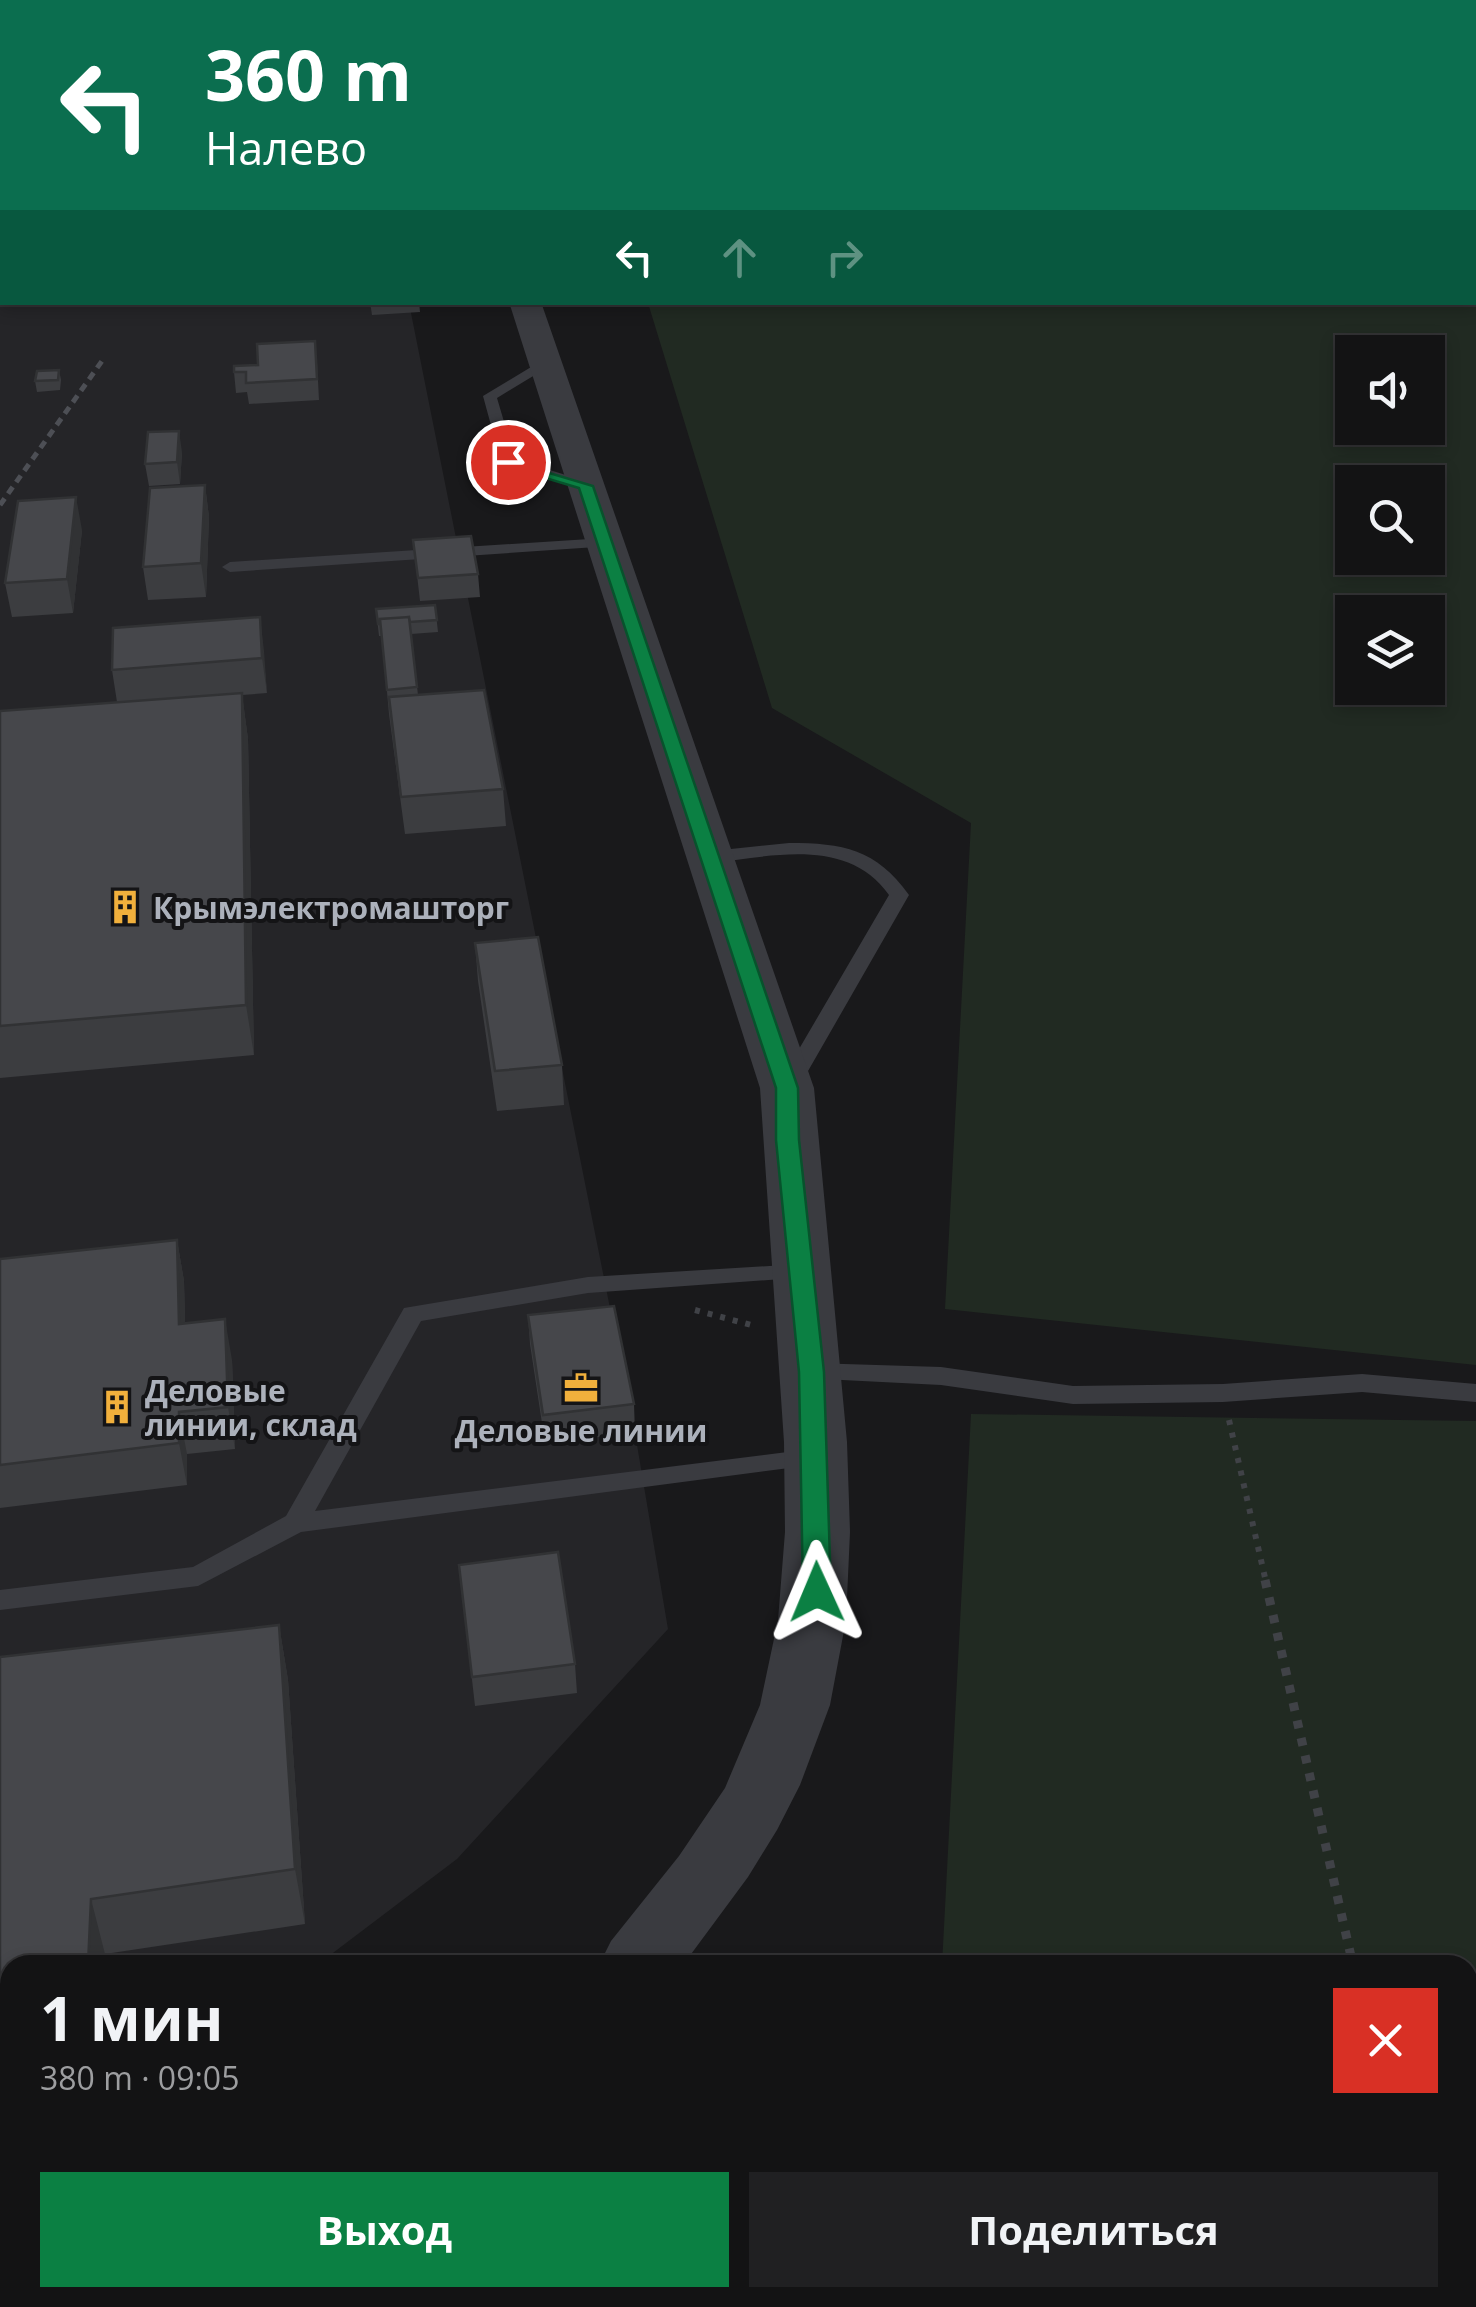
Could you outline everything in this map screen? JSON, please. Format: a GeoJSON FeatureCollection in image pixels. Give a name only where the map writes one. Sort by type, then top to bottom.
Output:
{"type":"FeatureCollection","features":[{"type":"Feature","properties":{"kind":"street"},"geometry":{"type":"LineString","coordinates":[[527,305],[787,1088],[788,1140],[811,1367],[817,1592],[801,1690],[765,1784],[712,1872],[646,1955]]}},
{"type":"Feature","properties":{"kind":"lane"},"geometry":{"type":"LineString","coordinates":[[230,567],[605,543]]}},
{"type":"Feature","properties":{"kind":"lane"},"geometry":{"type":"LineString","coordinates":[[712,857],[797,848],[859,856],[889,875],[899,895],[787,1088]]}},
{"type":"Feature","properties":{"kind":"lane"},"geometry":{"type":"LineString","coordinates":[[295,1524],[413,1314],[588,1285],[801,1272]]}},
{"type":"Feature","properties":{"kind":"lane"},"geometry":{"type":"LineString","coordinates":[[811,1367],[941,1376],[1072,1395],[1223,1393],[1362,1383],[1476,1393]]}},
{"type":"Feature","properties":{"kind":"lane"},"geometry":{"type":"LineString","coordinates":[[0,1600],[198,1576],[295,1524],[814,1458]]}},
{"type":"Feature","properties":{"kind":"path"},"geometry":{"type":"LineString","coordinates":[[690,1309],[752,1324],[811,1367]]}},
{"type":"Feature","properties":{"kind":"path"},"geometry":{"type":"LineString","coordinates":[[1223,1393],[1351,1955]]}},
{"type":"Feature","properties":{"kind":"shaded area"},"geometry":{"type":"Polygon","coordinates":[[[0,305],[409,305],[635,1433],[668,1629],[457,1859],[330,1955],[0,1955],[0,305]]]}},
{"type":"Feature","properties":{"kind":"shaded area"},"geometry":{"type":"Polygon","coordinates":[[[649,305],[1476,305],[1476,1365],[945,1309],[971,823],[772,708],[649,305]]]}},
{"type":"Feature","properties":{"kind":"shaded area"},"geometry":{"type":"Polygon","coordinates":[[[971,1414],[1476,1421],[1476,1955],[943,1955],[971,1414]]]}},
{"type":"Feature","properties":{"kind":"building"},"geometry":{"type":"Polygon","coordinates":[[[315,341],[317,379],[246,383],[246,372],[234,372],[234,366],[258,365],[257,344],[315,341]]]}},
{"type":"Feature","properties":{"kind":"building"},"geometry":{"type":"Polygon","coordinates":[[[59,370],[58,380],[35,381],[37,371],[59,370]]]}},
{"type":"Feature","properties":{"kind":"building"},"geometry":{"type":"Polygon","coordinates":[[[179,431],[177,462],[145,464],[148,432],[179,431]]]}},
{"type":"Feature","properties":{"kind":"building"},"geometry":{"type":"Polygon","coordinates":[[[205,485],[201,563],[143,567],[150,488],[205,485]]]}},
{"type":"Feature","properties":{"kind":"building"},"geometry":{"type":"Polygon","coordinates":[[[76,497],[67,579],[5,583],[18,501],[76,497]]]}},
{"type":"Feature","properties":{"kind":"building"},"geometry":{"type":"Polygon","coordinates":[[[471,536],[478,574],[418,578],[413,540],[471,536]]]}},
{"type":"Feature","properties":{"kind":"building"},"geometry":{"type":"Polygon","coordinates":[[[435,605],[437,620],[410,622],[409,617],[380,619],[378,624],[376,609],[435,605]]]}},
{"type":"Feature","properties":{"kind":"building"},"geometry":{"type":"Polygon","coordinates":[[[260,617],[262,658],[112,670],[113,628],[260,617]]]}},
{"type":"Feature","properties":{"kind":"building"},"geometry":{"type":"Polygon","coordinates":[[[409,617],[417,687],[387,690],[380,619],[409,617]]]}},
{"type":"Feature","properties":{"kind":"building"},"geometry":{"type":"Polygon","coordinates":[[[484,690],[503,789],[401,797],[389,697],[484,690]]]}},
{"type":"Feature","properties":{"kind":"building","name":"Крымэлектромашторг"},"geometry":{"type":"Polygon","coordinates":[[[242,693],[246,1005],[0,1026],[0,711],[242,693]]]}},
{"type":"Feature","properties":{"kind":"building"},"geometry":{"type":"Polygon","coordinates":[[[538,937],[562,1065],[495,1071],[475,943],[538,937]]]}},
{"type":"Feature","properties":{"kind":"building","name":"Деловые линии, склад"},"geometry":{"type":"Polygon","coordinates":[[[177,1240],[179,1324],[225,1319],[228,1407],[179,1412],[179,1443],[0,1465],[0,1259],[177,1240]]]}},
{"type":"Feature","properties":{"kind":"building","name":"Деловые линии"},"geometry":{"type":"Polygon","coordinates":[[[614,1306],[634,1404],[543,1415],[528,1315],[614,1306]]]}},
{"type":"Feature","properties":{"kind":"building"},"geometry":{"type":"Polygon","coordinates":[[[558,1552],[575,1664],[472,1677],[459,1565],[558,1552]]]}},
{"type":"Feature","properties":{"kind":"building"},"geometry":{"type":"Polygon","coordinates":[[[279,1625],[295,1869],[91,1899],[88,1955],[0,1955],[0,1657],[279,1625]]]}},
{"type":"Feature","properties":{"kind":"railway"},"geometry":{"type":"LineString","coordinates":[[0,505],[102,361]]}},
{"type":"Feature","properties":{"kind":"place","name":"Крымэлектромашторг"},"geometry":{"type":"Point","coordinates":[125,907]}},
{"type":"Feature","properties":{"kind":"place","name":"Деловые линии"},"geometry":{"type":"Point","coordinates":[581,1388]}},
{"type":"Feature","properties":{"kind":"place","name":"Деловые линии, склад"},"geometry":{"type":"Point","coordinates":[117,1407]}},
{"type":"Feature","properties":{"kind":"route"},"geometry":{"type":"LineString","coordinates":[[508,462],[586,486],[787,1088],[788,1140],[812,1372],[817,1592]]}}]}
